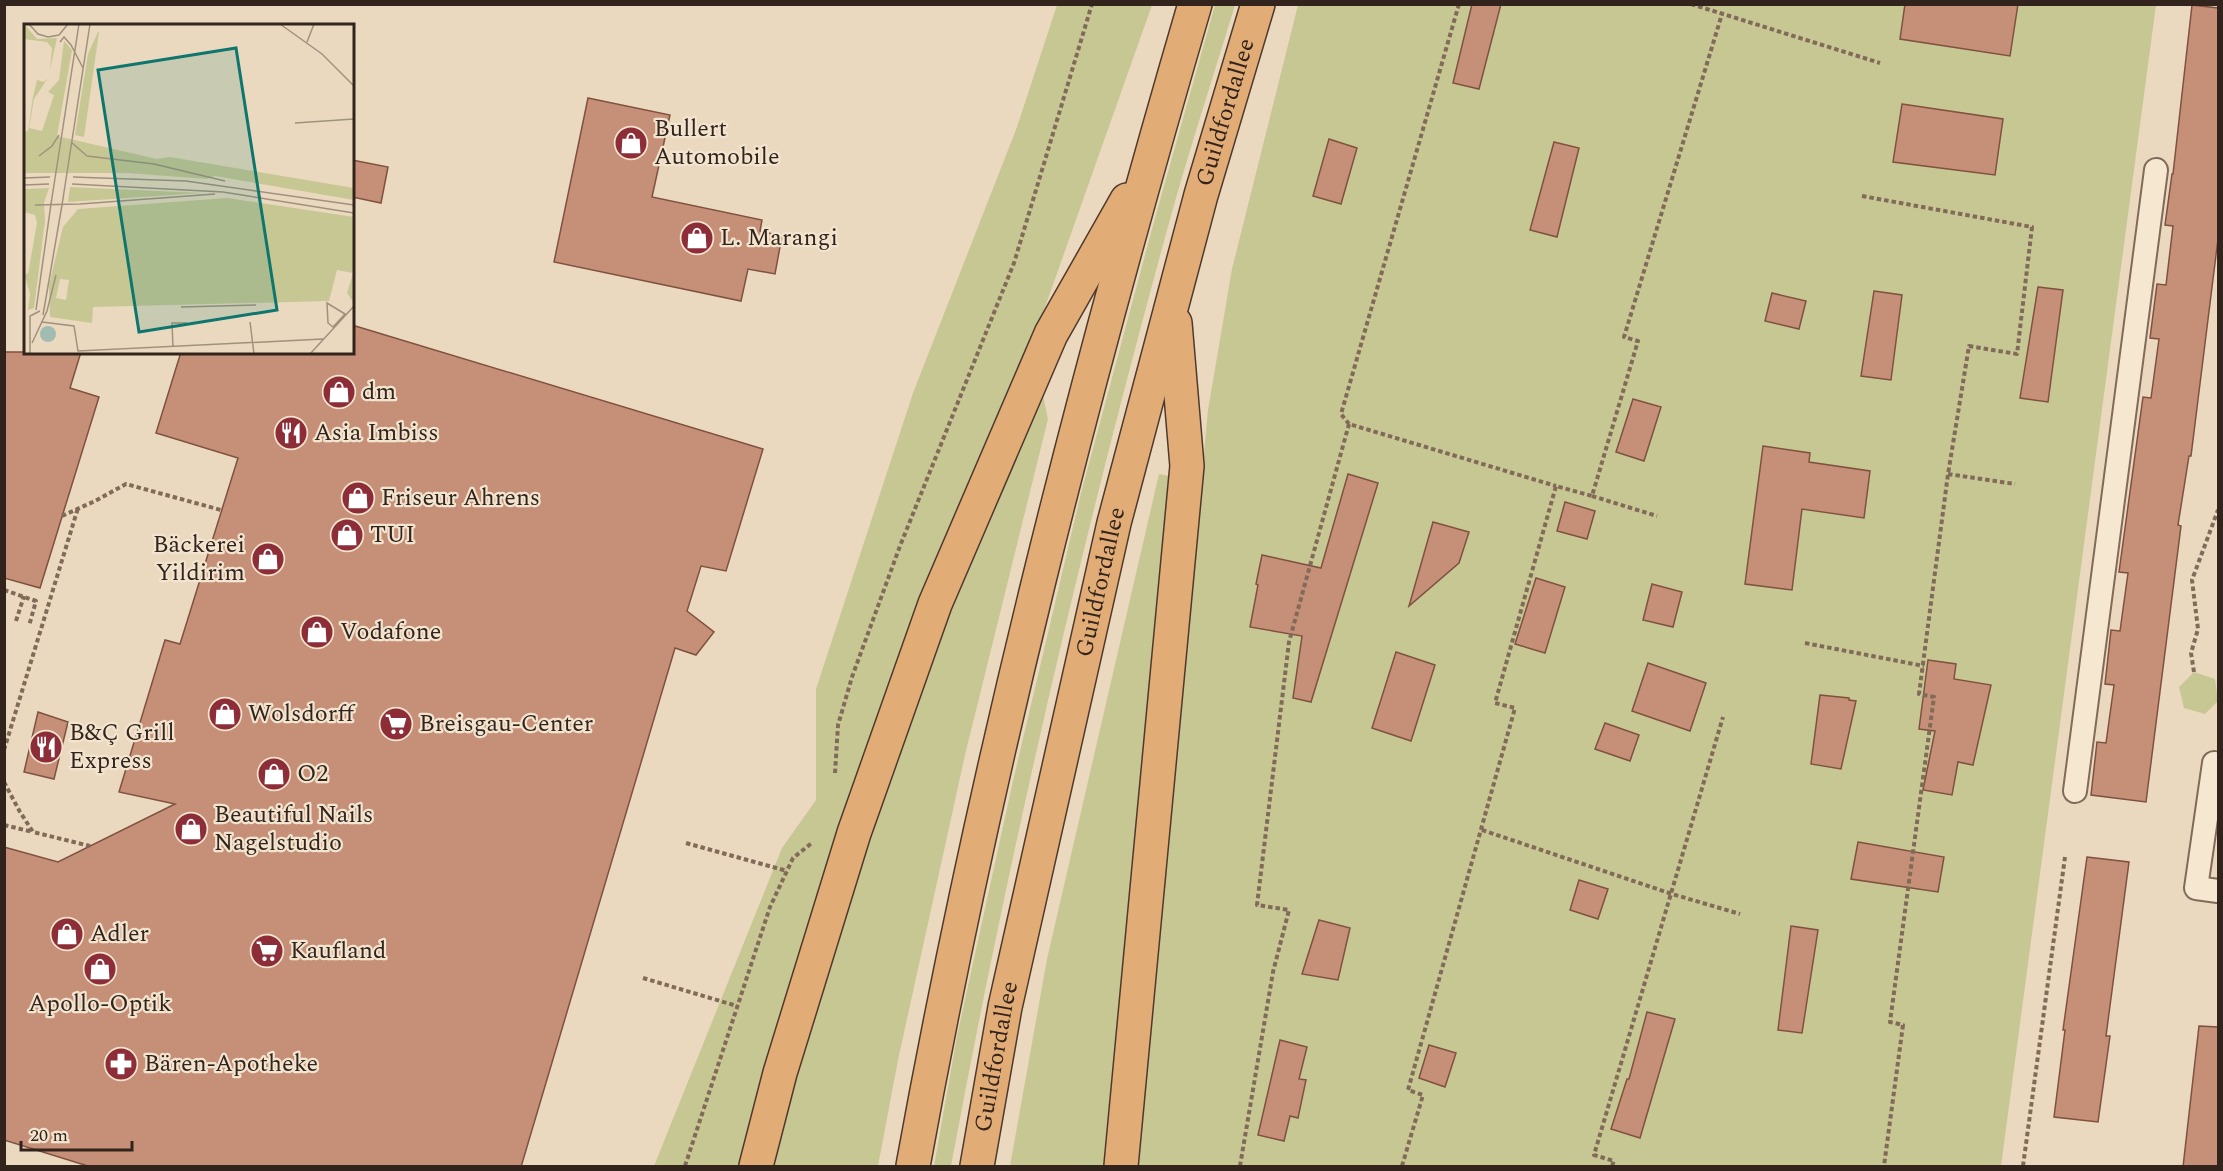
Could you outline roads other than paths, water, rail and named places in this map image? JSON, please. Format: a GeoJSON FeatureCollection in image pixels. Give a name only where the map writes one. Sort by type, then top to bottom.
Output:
{"type":"FeatureCollection","features":[{"type":"Feature","properties":{"kind":"highway"},"geometry":{"type":"LineString","coordinates":[[914,1167],[966,899],[1036,586],[1150,159],[1195,4]]}},
{"type":"Feature","properties":{"kind":"highway","name":"Guildfordallee"},"geometry":{"type":"LineString","coordinates":[[977,1167],[1005,1007],[1109,546],[1201,195],[1258,4]]}},
{"type":"Feature","properties":{"kind":"highway"},"geometry":{"type":"LineString","coordinates":[[756,1167],[780,1073],[854,833],[935,604],[1051,334],[1150,159]]}},
{"type":"Feature","properties":{"kind":"highway"},"geometry":{"type":"LineString","coordinates":[[1121,1167],[1186,466],[1173,297]]}},
{"type":"Feature","properties":{"kind":"lane"},"geometry":{"type":"LineString","coordinates":[[2075,791],[2156,170]]}},
{"type":"Feature","properties":{"kind":"lane"},"geometry":{"type":"LineString","coordinates":[[2214,763],[2196,888],[2218,891]]}},
{"type":"Feature","properties":{"kind":"place","name":"Bullert Automobile"},"geometry":{"type":"Point","coordinates":[631,143]}},
{"type":"Feature","properties":{"kind":"place","name":"L. Marangi"},"geometry":{"type":"Point","coordinates":[697,238]}},
{"type":"Feature","properties":{"kind":"place","name":"dm"},"geometry":{"type":"Point","coordinates":[339,392]}},
{"type":"Feature","properties":{"kind":"place","name":"Asia Imbiss"},"geometry":{"type":"Point","coordinates":[291,433]}},
{"type":"Feature","properties":{"kind":"place","name":"Friseur Ahrens"},"geometry":{"type":"Point","coordinates":[358,498]}},
{"type":"Feature","properties":{"kind":"place","name":"TUI"},"geometry":{"type":"Point","coordinates":[347,535]}},
{"type":"Feature","properties":{"kind":"place","name":"Bäckerei Yildirim"},"geometry":{"type":"Point","coordinates":[268,559]}},
{"type":"Feature","properties":{"kind":"place","name":"Vodafone"},"geometry":{"type":"Point","coordinates":[317,632]}},
{"type":"Feature","properties":{"kind":"place","name":"Wolsdorff"},"geometry":{"type":"Point","coordinates":[225,714]}},
{"type":"Feature","properties":{"kind":"place","name":"Breisgau-Center"},"geometry":{"type":"Point","coordinates":[396,724]}},
{"type":"Feature","properties":{"kind":"place","name":"B&Ç Grill Express"},"geometry":{"type":"Point","coordinates":[46,747]}},
{"type":"Feature","properties":{"kind":"place","name":"O2"},"geometry":{"type":"Point","coordinates":[274,774]}},
{"type":"Feature","properties":{"kind":"place","name":"Beautiful Nails Nagelstudio"},"geometry":{"type":"Point","coordinates":[191,829]}},
{"type":"Feature","properties":{"kind":"place","name":"Adler"},"geometry":{"type":"Point","coordinates":[67,934]}},
{"type":"Feature","properties":{"kind":"place","name":"Kaufland"},"geometry":{"type":"Point","coordinates":[267,951]}},
{"type":"Feature","properties":{"kind":"place","name":"Apollo-Optik"},"geometry":{"type":"Point","coordinates":[100,969]}},
{"type":"Feature","properties":{"kind":"place","name":"Bären-Apotheke"},"geometry":{"type":"Point","coordinates":[121,1064]}}]}
